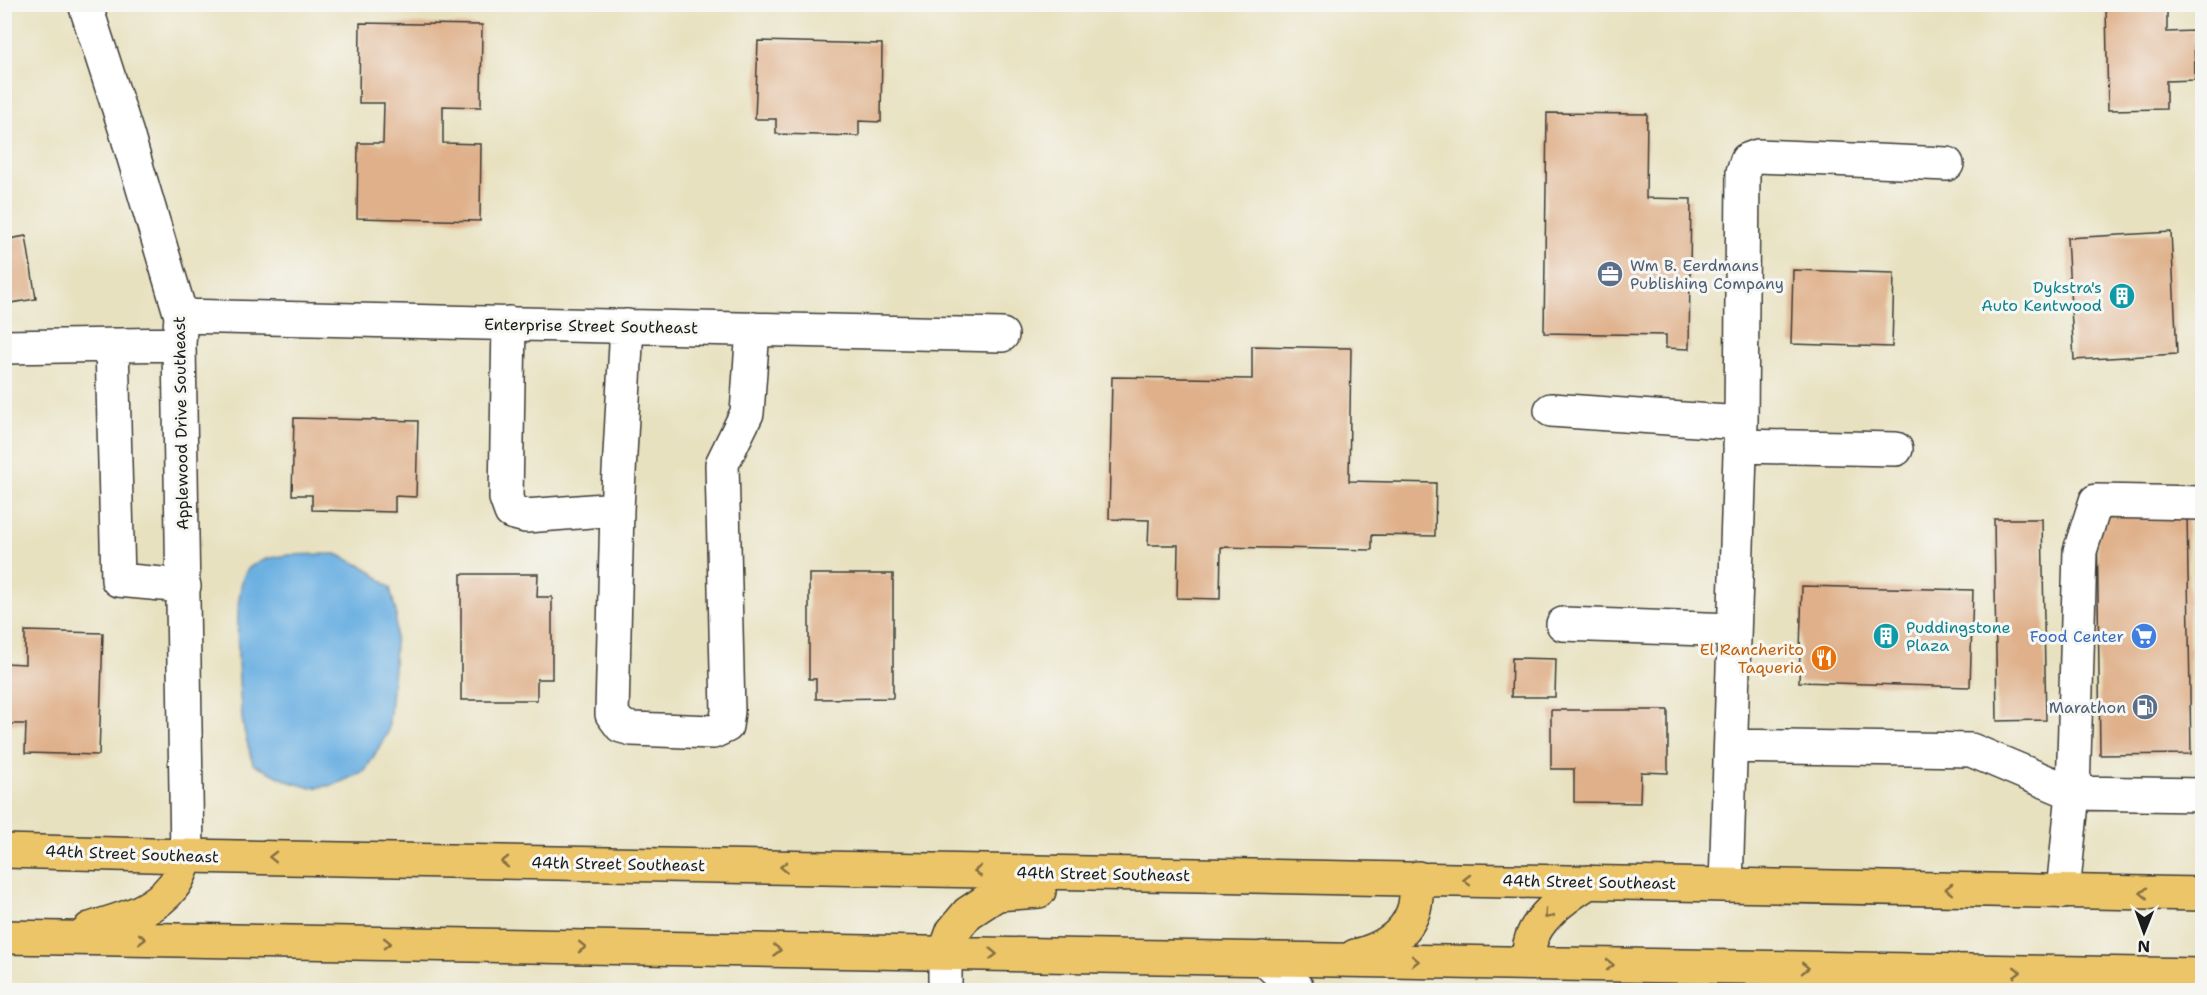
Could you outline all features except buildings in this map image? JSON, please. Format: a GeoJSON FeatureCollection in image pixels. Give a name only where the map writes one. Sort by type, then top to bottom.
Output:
{"type":"FeatureCollection","features":[{"type":"Feature","properties":{"kind":"main road","name":"44th Street Southeast"},"geometry":{"type":"LineString","coordinates":[[4,850],[188,856],[2202,894]]}},
{"type":"Feature","properties":{"kind":"main road"},"geometry":{"type":"LineString","coordinates":[[63,938],[135,915],[155,905],[174,885],[188,856]]}},
{"type":"Feature","properties":{"kind":"main road"},"geometry":{"type":"LineString","coordinates":[[945,953],[952,931],[968,913],[997,894],[1254,877]]}},
{"type":"Feature","properties":{"kind":"main road"},"geometry":{"type":"LineString","coordinates":[[1336,960],[1375,951],[1397,936],[1413,912],[1418,878]]}},
{"type":"Feature","properties":{"kind":"main road"},"geometry":{"type":"LineString","coordinates":[[1531,963],[1530,944],[1537,929],[1561,900],[1589,882]]}},
{"type":"Feature","properties":{"kind":"main road"},"geometry":{"type":"LineString","coordinates":[[4,937],[2202,975]]}},
{"type":"Feature","properties":{"kind":"street","name":"Applewood Drive Southeast"},"geometry":{"type":"LineString","coordinates":[[85,4],[126,131],[180,330],[188,856]]}},
{"type":"Feature","properties":{"kind":"street"},"geometry":{"type":"LineString","coordinates":[[1726,885],[1740,434],[1743,172],[1747,160],[1758,156],[1947,164]]}},
{"type":"Feature","properties":{"kind":"street","name":"Enterprise Street Southeast"},"geometry":{"type":"LineString","coordinates":[[4,347],[112,345],[180,330],[509,323],[1002,335]]}},
{"type":"Feature","properties":{"kind":"street"},"geometry":{"type":"LineString","coordinates":[[509,323],[506,498],[511,512],[525,516],[617,509]]}},
{"type":"Feature","properties":{"kind":"street"},"geometry":{"type":"LineString","coordinates":[[627,326],[617,509],[612,714],[621,726],[632,729],[713,732],[726,726],[728,711],[722,464],[747,413],[753,329]]}},
{"type":"Feature","properties":{"kind":"street"},"geometry":{"type":"LineString","coordinates":[[112,345],[118,580],[184,586]]}},
{"type":"Feature","properties":{"kind":"street"},"geometry":{"type":"LineString","coordinates":[[1551,410],[1740,434],[1896,449]]}},
{"type":"Feature","properties":{"kind":"street"},"geometry":{"type":"LineString","coordinates":[[2063,892],[2073,793],[2080,551],[2096,501],[2202,503]]}},
{"type":"Feature","properties":{"kind":"street"},"geometry":{"type":"LineString","coordinates":[[1563,624],[1734,630]]}},
{"type":"Feature","properties":{"kind":"street"},"geometry":{"type":"LineString","coordinates":[[1731,746],[1971,750],[2073,793],[2202,795]]}},
{"type":"Feature","properties":{"kind":"street"},"geometry":{"type":"LineString","coordinates":[[945,953],[945,990]]}},
{"type":"Feature","properties":{"kind":"street"},"geometry":{"type":"LineString","coordinates":[[1263,958],[1298,990]]}},
{"type":"Feature","properties":{"kind":"water"},"geometry":{"type":"Polygon","coordinates":[[[336,554],[368,569],[390,588],[396,612],[388,732],[365,771],[334,785],[311,788],[290,782],[253,764],[241,711],[238,643],[239,597],[248,569],[256,563],[289,555],[336,554]]]}},
{"type":"Feature","properties":{"kind":"place","name":"Wm B. Eerdmans Publishing Company"},"geometry":{"type":"Point","coordinates":[1610,274]}},
{"type":"Feature","properties":{"kind":"place","name":"Dykstra's Auto Kentwood"},"geometry":{"type":"Point","coordinates":[2122,296]}},
{"type":"Feature","properties":{"kind":"place","name":"Puddingstone Plaza"},"geometry":{"type":"Point","coordinates":[1886,636]}},
{"type":"Feature","properties":{"kind":"place","name":"Food Center"},"geometry":{"type":"Point","coordinates":[2144,636]}},
{"type":"Feature","properties":{"kind":"place","name":"El Rancherito Taqueria"},"geometry":{"type":"Point","coordinates":[1824,658]}},
{"type":"Feature","properties":{"kind":"place","name":"Marathon"},"geometry":{"type":"Point","coordinates":[2145,707]}}]}
